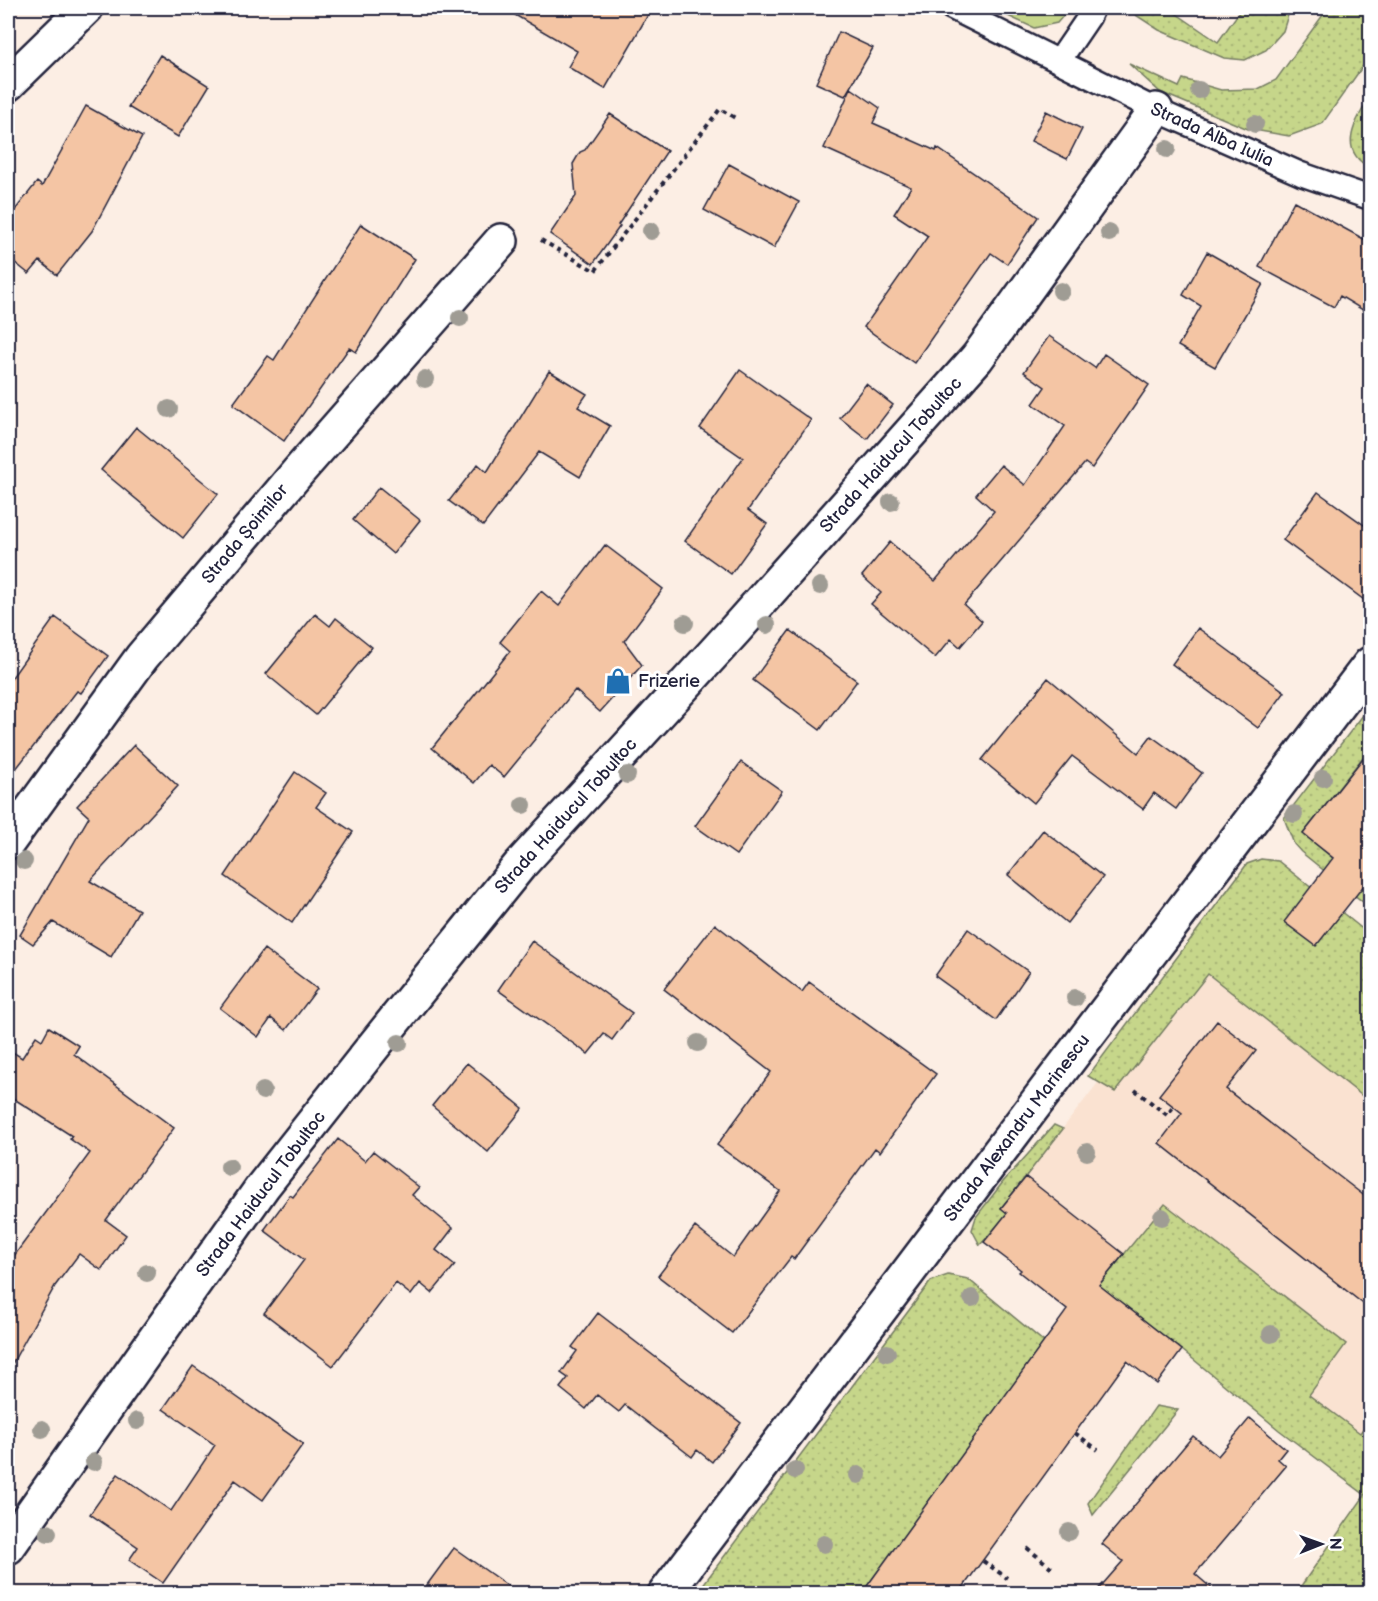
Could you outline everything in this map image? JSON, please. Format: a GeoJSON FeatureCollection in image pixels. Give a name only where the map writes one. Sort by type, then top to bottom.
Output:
{"type":"FeatureCollection","features":[{"type":"Feature","properties":{"kind":"street"},"geometry":{"type":"LineString","coordinates":[[8,84],[86,8]]}},
{"type":"Feature","properties":{"kind":"street","name":"Strada Haiducul Tobultoc"},"geometry":{"type":"LineString","coordinates":[[8,1547],[263,1186],[373,1047],[520,864],[735,630],[977,358],[1156,110]]}},
{"type":"Feature","properties":{"kind":"street","name":"Strada Șoimilor"},"geometry":{"type":"LineString","coordinates":[[8,842],[142,657],[298,472],[501,241]]}},
{"type":"Feature","properties":{"kind":"street","name":"Strada Alexandru Marinescu"},"geometry":{"type":"LineString","coordinates":[[665,1593],[1371,664]]}},
{"type":"Feature","properties":{"kind":"lane","name":"Strada Alba Iulia"},"geometry":{"type":"LineString","coordinates":[[951,8],[1156,110],[1301,174],[1371,198]]}},
{"type":"Feature","properties":{"kind":"lane"},"geometry":{"type":"LineString","coordinates":[[1059,61],[1093,8]]}},
{"type":"Feature","properties":{"kind":"path"},"geometry":{"type":"LineString","coordinates":[[501,241],[521,254],[535,237],[596,271],[720,109],[737,119]]}},
{"type":"Feature","properties":{"kind":"path"},"geometry":{"type":"LineString","coordinates":[[1135,1090],[1167,1115],[1174,1106]]}},
{"type":"Feature","properties":{"kind":"path"},"geometry":{"type":"LineString","coordinates":[[1075,1433],[1098,1450]]}},
{"type":"Feature","properties":{"kind":"path"},"geometry":{"type":"LineString","coordinates":[[1028,1548],[1052,1568]]}},
{"type":"Feature","properties":{"kind":"path"},"geometry":{"type":"LineString","coordinates":[[983,1561],[1007,1578]]}},
{"type":"Feature","properties":{"kind":"shaded area"},"geometry":{"type":"Polygon","coordinates":[[[1258,876],[1370,956],[1370,1593],[1294,1593],[1365,1495],[1279,1430],[1182,1350],[1001,1208],[1258,876]]]}},
{"type":"Feature","properties":{"kind":"green space"},"geometry":{"type":"Polygon","coordinates":[[[991,8],[1070,8],[1057,23],[1034,28],[991,8]]]}},
{"type":"Feature","properties":{"kind":"green space"},"geometry":{"type":"Polygon","coordinates":[[[1127,8],[1168,8],[1218,42],[1242,8],[1287,8],[1288,15],[1283,31],[1266,50],[1245,60],[1224,58],[1159,30],[1127,8]]]}},
{"type":"Feature","properties":{"kind":"green space"},"geometry":{"type":"Polygon","coordinates":[[[1328,8],[1370,8],[1370,56],[1322,124],[1289,136],[1248,129],[1160,92],[1129,64],[1179,87],[1183,79],[1221,90],[1258,89],[1276,80],[1328,8]]]}},
{"type":"Feature","properties":{"kind":"green space"},"geometry":{"type":"Polygon","coordinates":[[[1370,96],[1370,168],[1360,161],[1351,144],[1355,125],[1370,96]]]}},
{"type":"Feature","properties":{"kind":"green space"},"geometry":{"type":"Polygon","coordinates":[[[1370,706],[1370,748],[1303,834],[1365,884],[1370,877],[1370,903],[1363,902],[1301,852],[1294,844],[1284,818],[1370,706]]]}},
{"type":"Feature","properties":{"kind":"green space"},"geometry":{"type":"Polygon","coordinates":[[[1261,859],[1278,861],[1370,935],[1370,1102],[1208,974],[1115,1092],[1088,1076],[1247,864],[1261,859]]]}},
{"type":"Feature","properties":{"kind":"green space"},"geometry":{"type":"Polygon","coordinates":[[[1054,1125],[1063,1129],[1001,1208],[1023,1225],[1018,1234],[1001,1221],[980,1245],[972,1230],[976,1217],[1003,1182],[1054,1125]]]}},
{"type":"Feature","properties":{"kind":"green space"},"geometry":{"type":"Polygon","coordinates":[[[1165,1204],[1346,1344],[1309,1395],[1360,1433],[1370,1419],[1370,1590],[1368,1593],[1296,1593],[1365,1495],[1279,1430],[1099,1285],[1165,1204]]]}},
{"type":"Feature","properties":{"kind":"green space"},"geometry":{"type":"Polygon","coordinates":[[[948,1275],[968,1279],[1044,1342],[862,1593],[696,1594],[931,1281],[948,1275]]]}},
{"type":"Feature","properties":{"kind":"green space"},"geometry":{"type":"Polygon","coordinates":[[[1156,1406],[1178,1410],[1093,1515],[1088,1503],[1156,1406]]]}},
{"type":"Feature","properties":{"kind":"building"},"geometry":{"type":"Polygon","coordinates":[[[503,8],[652,8],[605,89],[568,67],[577,51],[503,8]]]}},
{"type":"Feature","properties":{"kind":"building"},"geometry":{"type":"Polygon","coordinates":[[[839,32],[873,48],[845,96],[816,83],[839,32]]]}},
{"type":"Feature","properties":{"kind":"building"},"geometry":{"type":"Polygon","coordinates":[[[160,55],[209,86],[178,137],[128,107],[160,55]]]}},
{"type":"Feature","properties":{"kind":"building"},"geometry":{"type":"Polygon","coordinates":[[[851,88],[880,108],[873,123],[936,151],[937,148],[1038,217],[1007,264],[991,253],[914,363],[864,327],[928,236],[894,214],[911,187],[824,148],[851,88]]]}},
{"type":"Feature","properties":{"kind":"building"},"geometry":{"type":"Polygon","coordinates":[[[86,106],[142,137],[92,231],[57,275],[40,261],[29,274],[8,257],[8,219],[37,182],[42,186],[86,106]]]}},
{"type":"Feature","properties":{"kind":"building"},"geometry":{"type":"Polygon","coordinates":[[[1046,111],[1082,129],[1067,159],[1031,141],[1046,111]]]}},
{"type":"Feature","properties":{"kind":"building"},"geometry":{"type":"Polygon","coordinates":[[[610,114],[667,151],[593,264],[550,234],[576,196],[573,164],[610,114]]]}},
{"type":"Feature","properties":{"kind":"building"},"geometry":{"type":"Polygon","coordinates":[[[729,164],[799,202],[774,248],[704,210],[729,164]]]}},
{"type":"Feature","properties":{"kind":"building"},"geometry":{"type":"Polygon","coordinates":[[[1294,201],[1371,243],[1371,315],[1340,296],[1334,307],[1259,267],[1294,201]]]}},
{"type":"Feature","properties":{"kind":"building"},"geometry":{"type":"Polygon","coordinates":[[[361,224],[415,259],[356,352],[349,348],[284,441],[233,404],[268,356],[274,360],[361,224]]]}},
{"type":"Feature","properties":{"kind":"building"},"geometry":{"type":"Polygon","coordinates":[[[1207,252],[1263,284],[1215,367],[1178,346],[1201,306],[1183,295],[1207,252]]]}},
{"type":"Feature","properties":{"kind":"building"},"geometry":{"type":"Polygon","coordinates":[[[1049,336],[1095,368],[1104,354],[1149,385],[1092,468],[1085,463],[964,605],[982,621],[960,647],[951,639],[935,658],[871,604],[881,593],[862,576],[890,542],[935,581],[994,511],[976,495],[1001,465],[1025,485],[1065,426],[1033,404],[1045,387],[1024,372],[1049,336]]]}},
{"type":"Feature","properties":{"kind":"building"},"geometry":{"type":"Polygon","coordinates":[[[740,370],[811,420],[748,510],[767,524],[731,574],[685,541],[743,458],[700,428],[740,370]]]}},
{"type":"Feature","properties":{"kind":"building"},"geometry":{"type":"Polygon","coordinates":[[[549,371],[587,394],[578,407],[610,426],[580,477],[539,452],[483,526],[449,501],[478,464],[487,472],[549,371]]]}},
{"type":"Feature","properties":{"kind":"building"},"geometry":{"type":"Polygon","coordinates":[[[866,384],[893,405],[867,439],[840,418],[866,384]]]}},
{"type":"Feature","properties":{"kind":"building"},"geometry":{"type":"Polygon","coordinates":[[[136,427],[218,494],[183,538],[101,470],[136,427]]]}},
{"type":"Feature","properties":{"kind":"building"},"geometry":{"type":"Polygon","coordinates":[[[379,487],[420,520],[393,554],[353,520],[379,487]]]}},
{"type":"Feature","properties":{"kind":"building"},"geometry":{"type":"Polygon","coordinates":[[[1318,492],[1371,530],[1371,605],[1283,540],[1318,492]]]}},
{"type":"Feature","properties":{"kind":"building"},"geometry":{"type":"Polygon","coordinates":[[[605,545],[663,589],[624,641],[642,665],[600,712],[575,690],[504,777],[489,765],[474,783],[432,748],[510,651],[500,642],[541,591],[559,606],[605,545]]]}},
{"type":"Feature","properties":{"kind":"building"},"geometry":{"type":"Polygon","coordinates":[[[315,614],[330,626],[336,618],[372,647],[316,715],[266,674],[315,614]]]}},
{"type":"Feature","properties":{"kind":"building"},"geometry":{"type":"Polygon","coordinates":[[[55,617],[108,656],[81,693],[77,691],[8,779],[8,683],[55,617]]]}},
{"type":"Feature","properties":{"kind":"building"},"geometry":{"type":"Polygon","coordinates":[[[1198,628],[1285,692],[1258,728],[1172,664],[1198,628]]]}},
{"type":"Feature","properties":{"kind":"building"},"geometry":{"type":"Polygon","coordinates":[[[790,630],[857,681],[820,730],[753,680],[790,630]]]}},
{"type":"Feature","properties":{"kind":"building"},"geometry":{"type":"Polygon","coordinates":[[[1048,678],[1138,753],[1151,736],[1202,773],[1176,809],[1154,793],[1143,809],[1072,756],[1034,803],[982,760],[1048,678]]]}},
{"type":"Feature","properties":{"kind":"building"},"geometry":{"type":"Polygon","coordinates":[[[134,745],[178,786],[90,881],[139,910],[111,957],[53,922],[33,944],[20,935],[89,817],[77,806],[134,745]]]}},
{"type":"Feature","properties":{"kind":"building"},"geometry":{"type":"Polygon","coordinates":[[[1371,748],[1371,888],[1365,884],[1316,946],[1284,922],[1333,858],[1303,834],[1371,748]]]}},
{"type":"Feature","properties":{"kind":"building"},"geometry":{"type":"Polygon","coordinates":[[[741,762],[782,791],[736,855],[695,826],[741,762]]]}},
{"type":"Feature","properties":{"kind":"building"},"geometry":{"type":"Polygon","coordinates":[[[295,772],[326,793],[316,807],[353,832],[292,923],[225,876],[295,772]]]}},
{"type":"Feature","properties":{"kind":"building"},"geometry":{"type":"Polygon","coordinates":[[[1043,830],[1103,877],[1067,923],[1008,875],[1043,830]]]}},
{"type":"Feature","properties":{"kind":"building"},"geometry":{"type":"Polygon","coordinates":[[[715,924],[802,992],[809,982],[936,1074],[880,1152],[875,1148],[794,1259],[791,1257],[732,1333],[658,1276],[695,1227],[733,1257],[780,1191],[717,1145],[771,1072],[664,989],[715,924]]]}},
{"type":"Feature","properties":{"kind":"building"},"geometry":{"type":"Polygon","coordinates":[[[968,929],[1029,972],[996,1020],[935,976],[968,929]]]}},
{"type":"Feature","properties":{"kind":"building"},"geometry":{"type":"Polygon","coordinates":[[[532,941],[632,1013],[612,1040],[604,1034],[588,1054],[498,990],[532,941]]]}},
{"type":"Feature","properties":{"kind":"building"},"geometry":{"type":"Polygon","coordinates":[[[264,949],[317,989],[286,1030],[271,1018],[258,1037],[220,1008],[264,949]]]}},
{"type":"Feature","properties":{"kind":"building"},"geometry":{"type":"Polygon","coordinates":[[[1217,1021],[1256,1051],[1226,1089],[1371,1201],[1371,1310],[1159,1143],[1182,1113],[1159,1095],[1217,1021]]]}},
{"type":"Feature","properties":{"kind":"building"},"geometry":{"type":"Polygon","coordinates":[[[49,1027],[79,1046],[74,1054],[174,1128],[106,1220],[126,1235],[101,1270],[79,1254],[55,1286],[8,1371],[8,1264],[90,1153],[70,1139],[72,1136],[8,1095],[8,1049],[22,1058],[36,1036],[42,1040],[49,1027]]]}},
{"type":"Feature","properties":{"kind":"building"},"geometry":{"type":"Polygon","coordinates":[[[467,1063],[523,1108],[488,1152],[432,1106],[467,1063]]]}},
{"type":"Feature","properties":{"kind":"building"},"geometry":{"type":"Polygon","coordinates":[[[338,1139],[365,1161],[373,1151],[419,1187],[412,1195],[453,1228],[436,1250],[455,1265],[432,1293],[420,1283],[411,1295],[396,1283],[333,1366],[264,1313],[304,1260],[264,1230],[290,1195],[293,1197],[338,1139]]]}},
{"type":"Feature","properties":{"kind":"building"},"geometry":{"type":"Polygon","coordinates":[[[1026,1177],[1124,1254],[1099,1285],[1182,1350],[1157,1384],[1127,1361],[959,1593],[862,1593],[1067,1310],[984,1242],[1007,1213],[1001,1208],[1026,1177]]]}},
{"type":"Feature","properties":{"kind":"building"},"geometry":{"type":"Polygon","coordinates":[[[598,1313],[741,1423],[712,1462],[697,1450],[692,1457],[625,1405],[619,1412],[597,1395],[586,1409],[560,1388],[568,1378],[561,1373],[577,1351],[572,1347],[598,1313]]]}},
{"type":"Feature","properties":{"kind":"building"},"geometry":{"type":"Polygon","coordinates":[[[193,1366],[303,1444],[263,1500],[235,1480],[163,1583],[129,1560],[138,1547],[90,1514],[118,1474],[171,1511],[215,1445],[163,1409],[193,1366]]]}},
{"type":"Feature","properties":{"kind":"building"},"geometry":{"type":"Polygon","coordinates":[[[1250,1418],[1286,1449],[1278,1459],[1286,1466],[1195,1574],[1217,1593],[1095,1593],[1123,1561],[1102,1544],[1193,1436],[1218,1456],[1250,1418]]]}},
{"type":"Feature","properties":{"kind":"building"},"geometry":{"type":"Polygon","coordinates":[[[454,1548],[518,1593],[421,1593],[454,1548]]]}},
{"type":"Feature","properties":{"kind":"place","name":"Frizerie"},"geometry":{"type":"Point","coordinates":[618,681]}}]}
